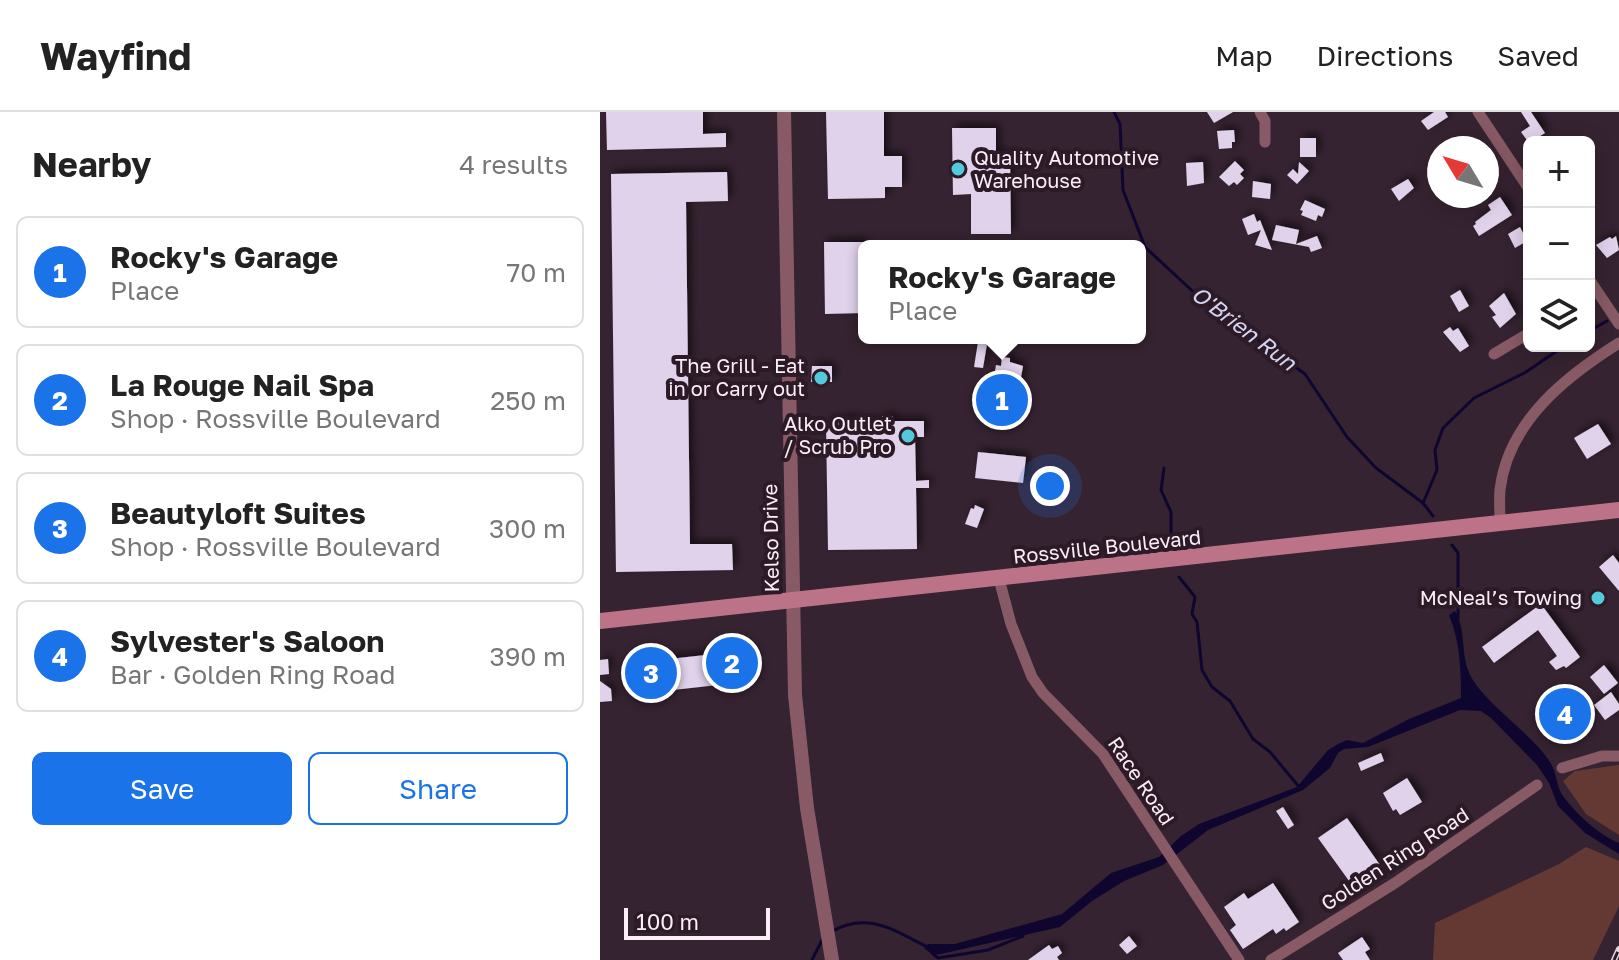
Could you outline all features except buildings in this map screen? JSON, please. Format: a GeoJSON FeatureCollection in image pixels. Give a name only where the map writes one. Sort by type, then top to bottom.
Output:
{"type":"FeatureCollection","features":[{"type":"Feature","properties":{"kind":"main road","name":"Rossville Boulevard"},"geometry":{"type":"LineString","coordinates":[[600,621],[1619,510]]}},
{"type":"Feature","properties":{"kind":"street","name":"Kelso Drive"},"geometry":{"type":"LineString","coordinates":[[784,112],[795,695],[807,808],[832,960]]}},
{"type":"Feature","properties":{"kind":"street"},"geometry":{"type":"LineString","coordinates":[[1260,112],[1265,121],[1265,142]]}},
{"type":"Feature","properties":{"kind":"street"},"geometry":{"type":"LineString","coordinates":[[1478,112],[1523,180]]}},
{"type":"Feature","properties":{"kind":"street"},"geometry":{"type":"LineString","coordinates":[[1595,297],[1619,324]]}},
{"type":"Feature","properties":{"kind":"street"},"geometry":{"type":"LineString","coordinates":[[1494,354],[1523,337]]}},
{"type":"Feature","properties":{"kind":"street"},"geometry":{"type":"LineString","coordinates":[[1500,522],[1500,491],[1504,473],[1511,452],[1531,416],[1558,386],[1619,343]]}},
{"type":"Feature","properties":{"kind":"street","name":"Race Road"},"geometry":{"type":"LineString","coordinates":[[999,579],[1011,624],[1032,677],[1043,693],[1103,754],[1239,960]]}},
{"type":"Feature","properties":{"kind":"street"},"geometry":{"type":"LineString","coordinates":[[1562,768],[1602,756],[1619,756]]}},
{"type":"Feature","properties":{"kind":"street","name":"Golden Ring Road"},"geometry":{"type":"LineString","coordinates":[[1271,960],[1395,883],[1537,785]]}},
{"type":"Feature","properties":{"kind":"shaded area"},"geometry":{"type":"Polygon","coordinates":[[[1455,611],[1473,681],[1542,751],[1552,766],[1563,796],[1588,823],[1619,843],[1619,854],[1585,833],[1558,806],[1549,783],[1537,765],[1491,718],[1481,711],[1460,710],[1368,747],[1344,749],[1338,753],[1330,768],[1303,790],[1208,830],[1163,865],[1124,881],[1092,901],[1060,927],[941,954],[933,955],[924,948],[928,944],[955,944],[1062,914],[1111,873],[1159,857],[1199,824],[1297,787],[1328,750],[1338,744],[1347,740],[1363,743],[1409,719],[1461,698],[1459,655],[1449,615],[1455,611]]]}},
{"type":"Feature","properties":{"kind":"shaded area"},"geometry":{"type":"Polygon","coordinates":[[[1619,765],[1619,835],[1586,814],[1563,781],[1575,771],[1619,765]]]}},
{"type":"Feature","properties":{"kind":"shaded area"},"geometry":{"type":"Polygon","coordinates":[[[1586,847],[1619,861],[1619,906],[1593,960],[1433,960],[1435,923],[1559,864],[1586,847]]]}},
{"type":"Feature","properties":{"kind":"waterway","name":"O'Brien Run"},"geometry":{"type":"LineString","coordinates":[[1114,112],[1120,124],[1123,190],[1142,240]]}},
{"type":"Feature","properties":{"kind":"waterway","name":"O'Brien Run"},"geometry":{"type":"LineString","coordinates":[[1146,248],[1201,299],[1305,374],[1347,437],[1376,468],[1423,503],[1433,516]]}},
{"type":"Feature","properties":{"kind":"waterway"},"geometry":{"type":"LineString","coordinates":[[1595,328],[1607,321]]}},
{"type":"Feature","properties":{"kind":"waterway"},"geometry":{"type":"LineString","coordinates":[[1423,503],[1437,470],[1435,450],[1443,428],[1474,398],[1526,372],[1555,352]]}},
{"type":"Feature","properties":{"kind":"waterway"},"geometry":{"type":"LineString","coordinates":[[1164,468],[1161,490],[1171,512],[1171,545]]}},
{"type":"Feature","properties":{"kind":"waterway","name":"O'Brien Run"},"geometry":{"type":"LineString","coordinates":[[1452,545],[1458,553],[1458,619]]}},
{"type":"Feature","properties":{"kind":"waterway"},"geometry":{"type":"LineString","coordinates":[[1179,577],[1195,597],[1192,614],[1197,622],[1202,670],[1212,687],[1230,701],[1253,739],[1270,752],[1300,788]]}},
{"type":"Feature","properties":{"kind":"waterway"},"geometry":{"type":"LineString","coordinates":[[831,932],[844,926],[868,923],[892,929],[927,947]]}},
{"type":"Feature","properties":{"kind":"waterway"},"geometry":{"type":"LineString","coordinates":[[812,960],[824,936]]}},
{"type":"Feature","properties":{"kind":"waterway"},"geometry":{"type":"LineString","coordinates":[[932,953],[938,958],[988,950],[1023,936]]}},
{"type":"Feature","properties":{"kind":"railway"},"geometry":{"type":"LineString","coordinates":[[1614,960],[1619,949]]}},
{"type":"Feature","properties":{"kind":"place","name":"Quality Automotive Warehouse"},"geometry":{"type":"Point","coordinates":[958,169]}},
{"type":"Feature","properties":{"kind":"place","name":"The Grill - Eat in or Carry out"},"geometry":{"type":"Point","coordinates":[821,378]}},
{"type":"Feature","properties":{"kind":"place","name":"Rocky's Garage"},"geometry":{"type":"Point","coordinates":[1002,400]}},
{"type":"Feature","properties":{"kind":"place","name":"Alko Outlet / Scrub Pro"},"geometry":{"type":"Point","coordinates":[908,436]}},
{"type":"Feature","properties":{"kind":"place","name":"McNeal’s Towing"},"geometry":{"type":"Point","coordinates":[1598,598]}},
{"type":"Feature","properties":{"kind":"place","name":"La Rouge Nail Spa"},"geometry":{"type":"Point","coordinates":[732,663]}},
{"type":"Feature","properties":{"kind":"place","name":"Beautyloft Suites"},"geometry":{"type":"Point","coordinates":[651,673]}},
{"type":"Feature","properties":{"kind":"place","name":"Sylvester's Saloon"},"geometry":{"type":"Point","coordinates":[1565,714]}}]}
